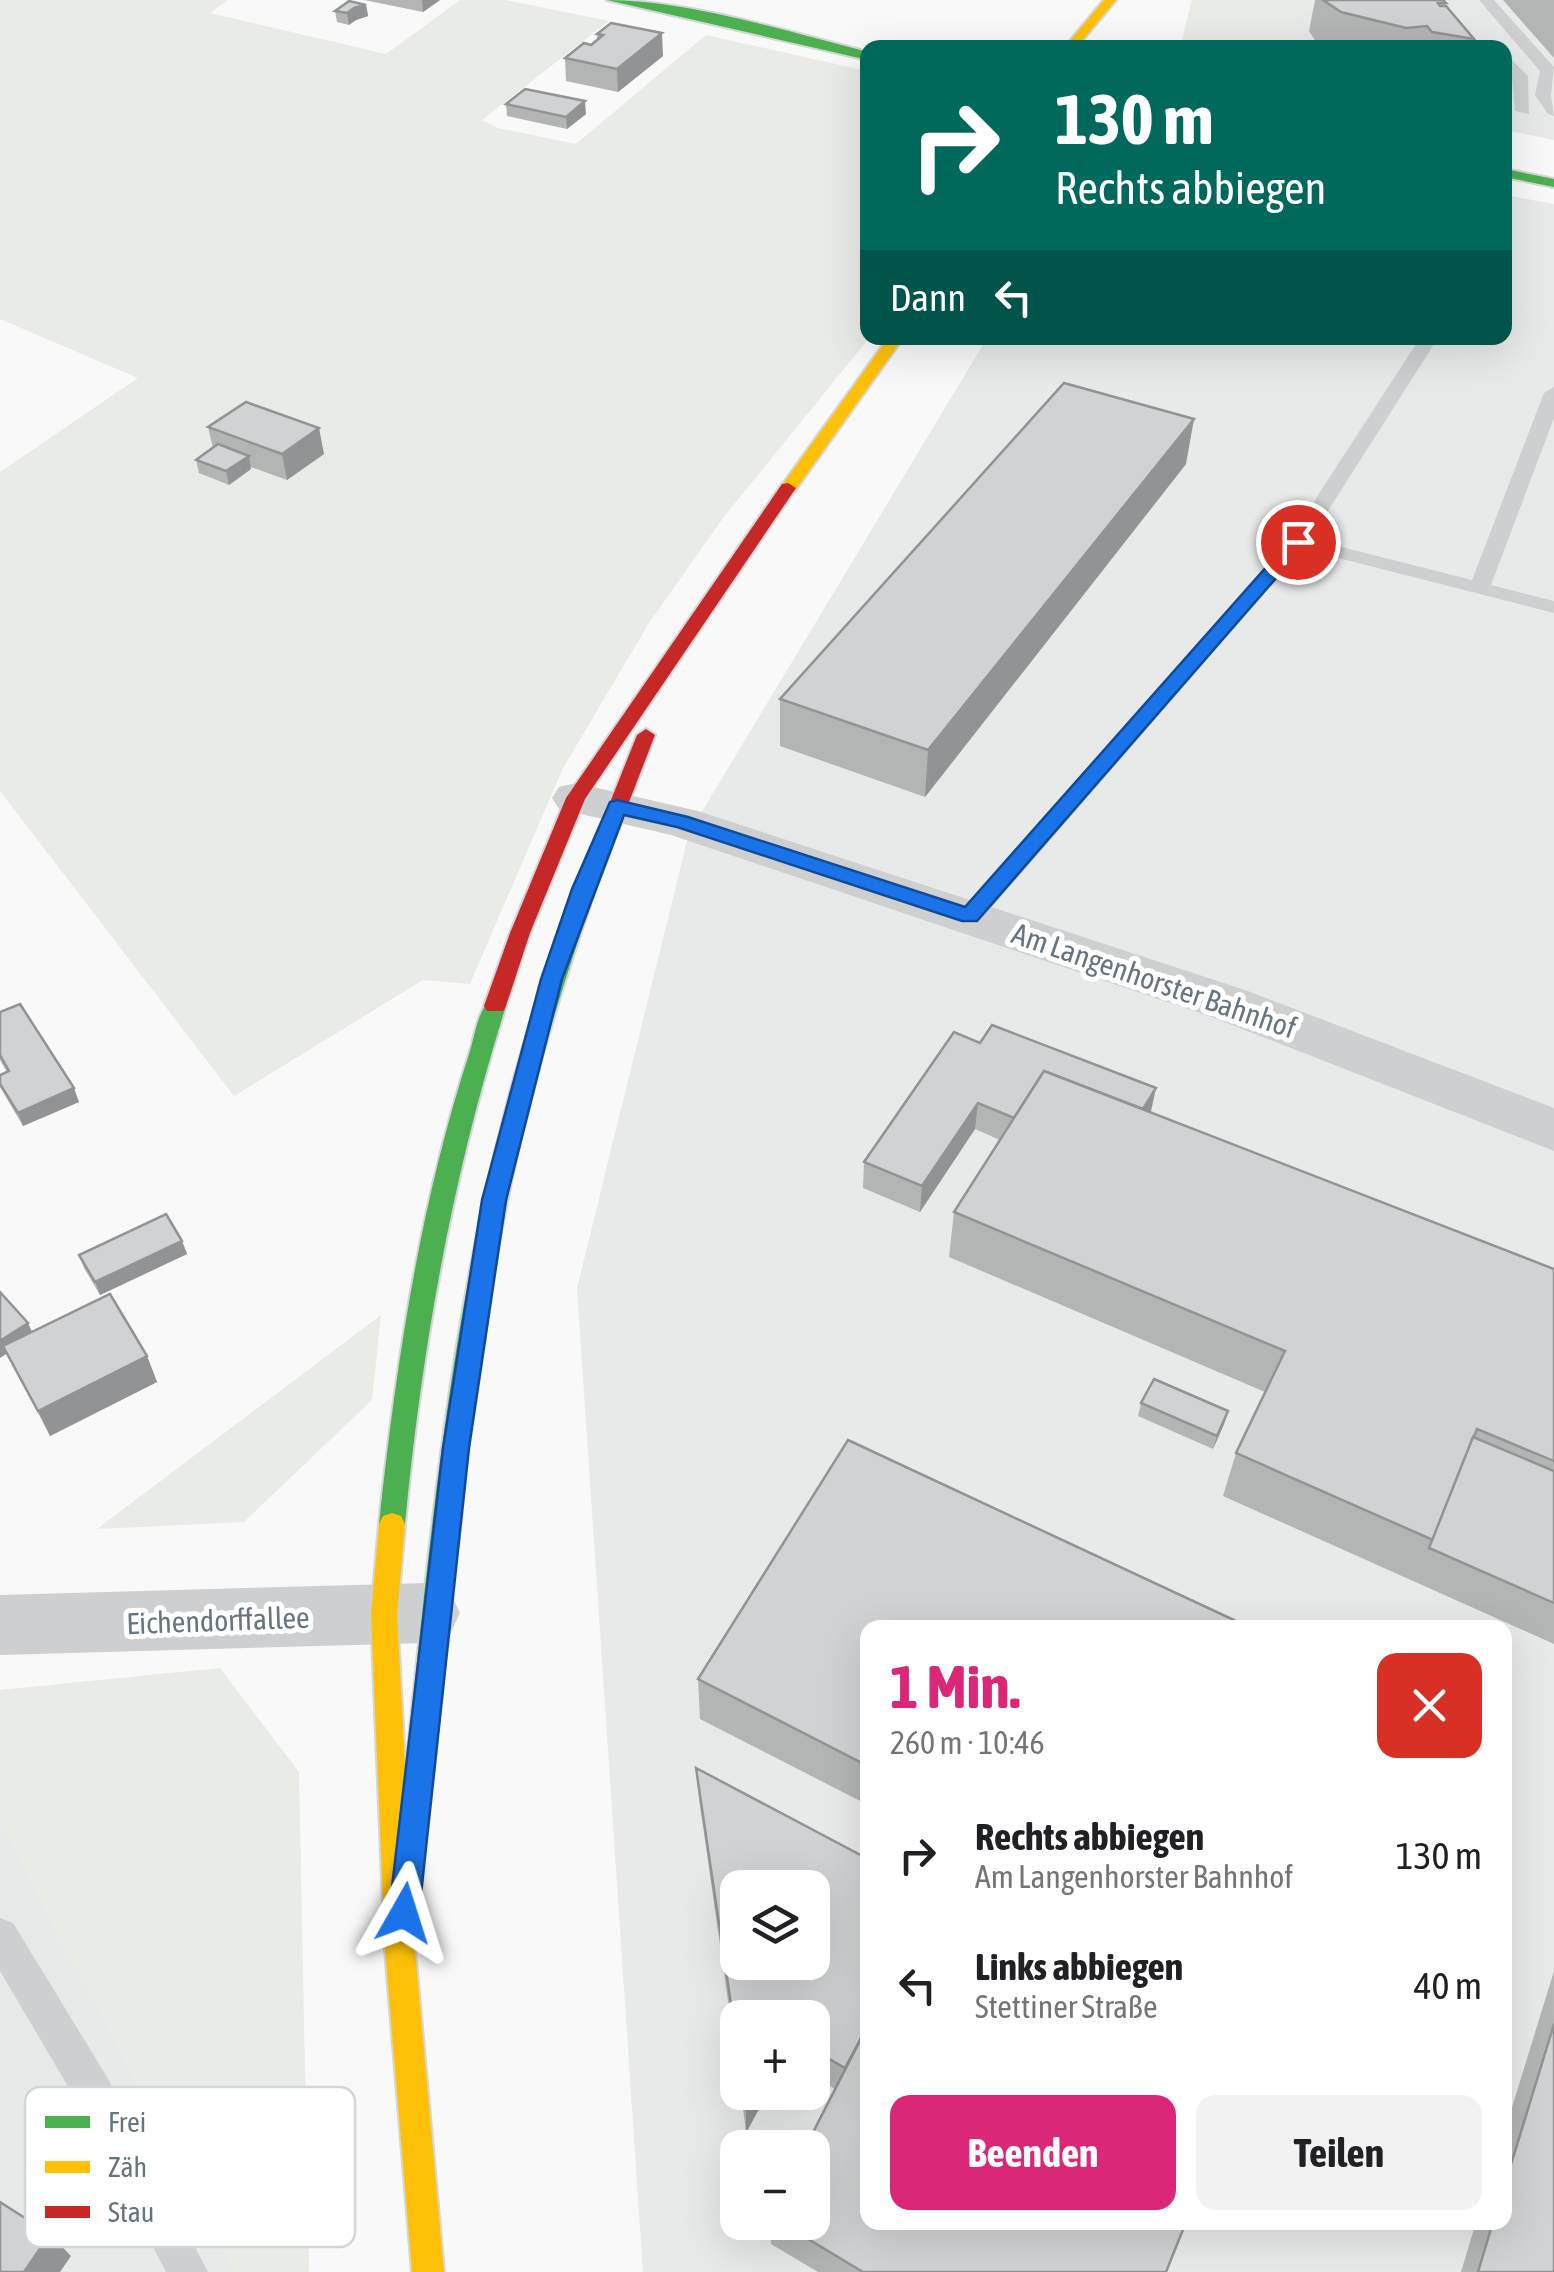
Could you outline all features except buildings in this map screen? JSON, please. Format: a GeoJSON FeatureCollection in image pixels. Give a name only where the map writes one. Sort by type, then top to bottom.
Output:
{"type":"FeatureCollection","features":[{"type":"Feature","properties":{"kind":"street"},"geometry":{"type":"LineString","coordinates":[[613,0],[860,43]]}},
{"type":"Feature","properties":{"kind":"street"},"geometry":{"type":"LineString","coordinates":[[1079,40],[1110,0]]}},
{"type":"Feature","properties":{"kind":"street"},"geometry":{"type":"LineString","coordinates":[[762,29],[860,54]]}},
{"type":"Feature","properties":{"kind":"street"},"geometry":{"type":"LineString","coordinates":[[1512,174],[1554,183]]}},
{"type":"Feature","properties":{"kind":"street"},"geometry":{"type":"LineString","coordinates":[[428,2272],[400,1950],[410,1614],[399,1447],[435,1225],[474,1068],[520,933],[718,584],[890,345]]}},
{"type":"Feature","properties":{"kind":"street"},"geometry":{"type":"LineString","coordinates":[[400,1950],[410,1614],[474,1316],[494,1200],[552,979],[582,889],[597,802],[647,690],[682,647]]}},
{"type":"Feature","properties":{"kind":"street","name":"Am Langenhorster Bahnhof"},"geometry":{"type":"LineString","coordinates":[[597,802],[681,822],[1227,1003],[1554,1130]]}},
{"type":"Feature","properties":{"kind":"street","name":"Eichendorffallee"},"geometry":{"type":"LineString","coordinates":[[0,1626],[410,1614]]}},
{"type":"Feature","properties":{"kind":"lane"},"geometry":{"type":"LineString","coordinates":[[1486,0],[1548,70],[1543,95],[1554,111]]}},
{"type":"Feature","properties":{"kind":"lane"},"geometry":{"type":"LineString","coordinates":[[1512,67],[1520,76],[1514,109],[1554,128]]}},
{"type":"Feature","properties":{"kind":"lane"},"geometry":{"type":"LineString","coordinates":[[970,916],[1298,542],[1425,345]]}},
{"type":"Feature","properties":{"kind":"lane"},"geometry":{"type":"LineString","coordinates":[[1479,588],[1554,393]]}},
{"type":"Feature","properties":{"kind":"lane"},"geometry":{"type":"LineString","coordinates":[[1298,542],[1554,607]]}},
{"type":"Feature","properties":{"kind":"lane"},"geometry":{"type":"LineString","coordinates":[[0,1936],[91,2087]]}},
{"type":"Feature","properties":{"kind":"lane"},"geometry":{"type":"LineString","coordinates":[[175,2247],[188,2272]]}},
{"type":"Feature","properties":{"kind":"shaded area"},"geometry":{"type":"Polygon","coordinates":[[[0,0],[228,0],[210,13],[386,54],[460,0],[506,0],[609,21],[482,120],[498,128],[576,144],[706,35],[860,69],[860,345],[863,345],[723,518],[649,623],[563,768],[470,984],[423,980],[234,1096],[0,791],[0,472],[138,378],[0,319],[0,0]]]}},
{"type":"Feature","properties":{"kind":"shaded area"},"geometry":{"type":"Polygon","coordinates":[[[1192,0],[1346,0],[1306,13],[1297,24],[1302,40],[1182,40],[1192,0]]]}},
{"type":"Feature","properties":{"kind":"shaded area"},"geometry":{"type":"Polygon","coordinates":[[[1289,0],[1554,0],[1554,140],[1512,131],[1512,40],[1302,40],[1289,0]]]}},
{"type":"Feature","properties":{"kind":"shaded area"},"geometry":{"type":"Polygon","coordinates":[[[1512,196],[1554,204],[1554,2272],[643,2272],[577,1288],[689,833],[983,345],[1512,345],[1512,196]]]}},
{"type":"Feature","properties":{"kind":"shaded area"},"geometry":{"type":"Polygon","coordinates":[[[381,1315],[372,1400],[244,1522],[97,1529],[381,1315]]]}},
{"type":"Feature","properties":{"kind":"shaded area"},"geometry":{"type":"Polygon","coordinates":[[[220,1668],[299,1772],[305,2087],[140,2087],[0,1820],[0,1690],[220,1668]]]}},
{"type":"Feature","properties":{"kind":"shaded area"},"geometry":{"type":"Polygon","coordinates":[[[0,1820],[140,2087],[25,2087],[25,2247],[224,2247],[237,2272],[0,2272],[0,1820]]]}},
{"type":"Feature","properties":{"kind":"shaded area"},"geometry":{"type":"Polygon","coordinates":[[[224,2247],[308,2247],[309,2272],[237,2272],[224,2247]]]}},
{"type":"Feature","properties":{"kind":"traffic: fast"},"geometry":{"type":"LineString","coordinates":[[613,0],[762,29],[860,54]]}},
{"type":"Feature","properties":{"kind":"traffic: fast"},"geometry":{"type":"LineString","coordinates":[[1512,174],[1554,183]]}},
{"type":"Feature","properties":{"kind":"traffic: fast"},"geometry":{"type":"LineString","coordinates":[[419,1778],[456,1439],[492,1218],[517,1108],[585,890]]}},
{"type":"Feature","properties":{"kind":"traffic: fast"},"geometry":{"type":"LineString","coordinates":[[392,1524],[428,1262],[457,1132],[495,1006]]}},
{"type":"Feature","properties":{"kind":"traffic: slow"},"geometry":{"type":"LineString","coordinates":[[1076,40],[1110,0]]}},
{"type":"Feature","properties":{"kind":"traffic: slow"},"geometry":{"type":"LineString","coordinates":[[788,488],[890,345]]}},
{"type":"Feature","properties":{"kind":"traffic: slow"},"geometry":{"type":"LineString","coordinates":[[392,1524],[384,1615],[400,1950],[428,2272]]}},
{"type":"Feature","properties":{"kind":"traffic: jam"},"geometry":{"type":"LineString","coordinates":[[495,1006],[520,933],[576,798],[788,488]]}},
{"type":"Feature","properties":{"kind":"traffic: jam"},"geometry":{"type":"LineString","coordinates":[[585,890],[646,735]]}},
{"type":"Feature","properties":{"kind":"route"},"geometry":{"type":"LineString","coordinates":[[404,1913],[456,1448],[494,1200],[520,1086],[552,979],[582,889],[617,807],[681,822],[970,916],[1298,542]]}}]}
